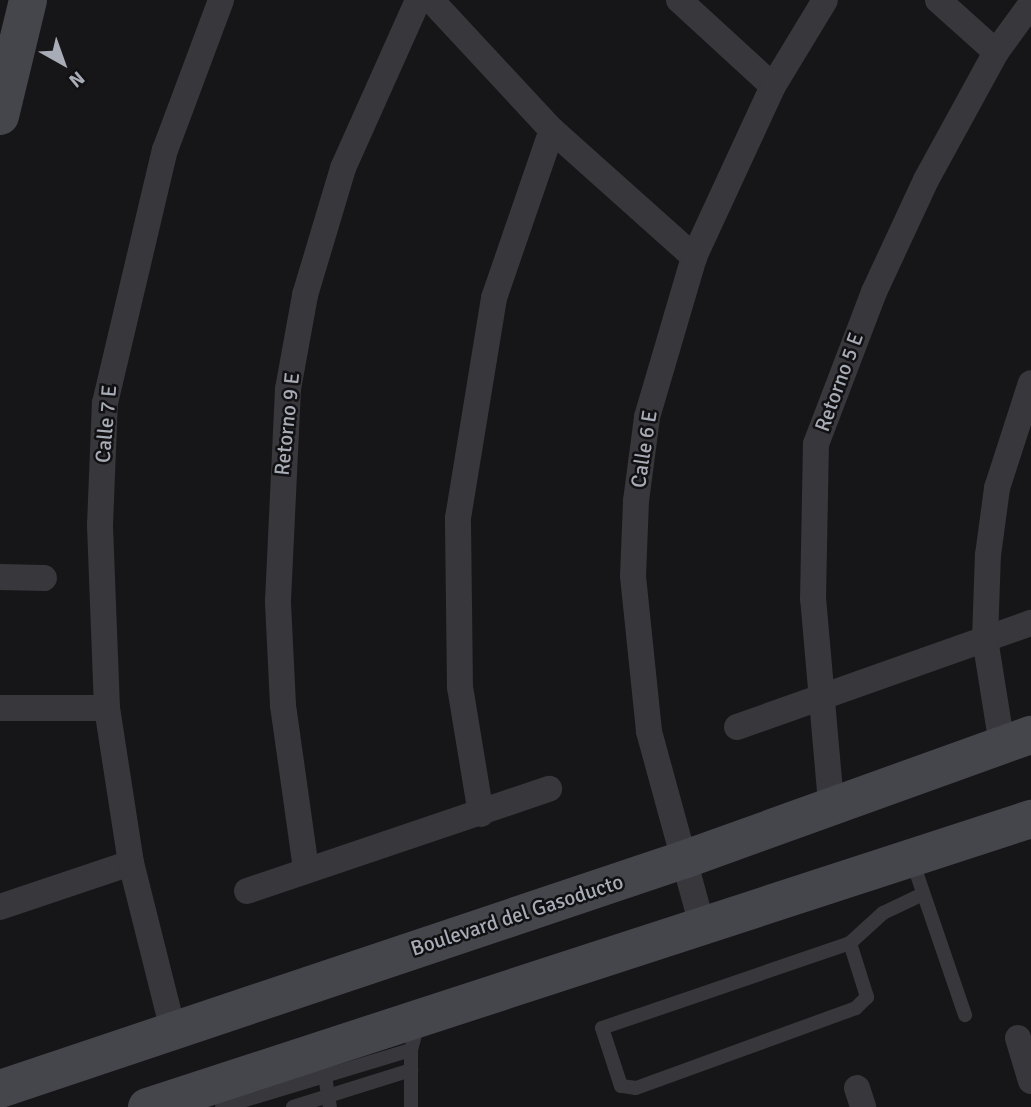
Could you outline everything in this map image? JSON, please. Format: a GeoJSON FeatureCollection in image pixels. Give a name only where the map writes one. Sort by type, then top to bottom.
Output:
{"type":"FeatureCollection","features":[{"type":"Feature","properties":{"kind":"street"},"geometry":{"type":"LineString","coordinates":[[0,116],[28,0]]}},
{"type":"Feature","properties":{"kind":"street","name":"Calle 7 E"},"geometry":{"type":"LineString","coordinates":[[173,1030],[131,863],[107,708],[100,525],[105,403],[165,150],[221,0]]}},
{"type":"Feature","properties":{"kind":"street","name":"Retorno 9 E"},"geometry":{"type":"LineString","coordinates":[[306,869],[283,705],[278,601],[288,389],[305,295],[343,168],[418,0]]}},
{"type":"Feature","properties":{"kind":"street"},"geometry":{"type":"LineString","coordinates":[[431,0],[552,130],[694,257]]}},
{"type":"Feature","properties":{"kind":"street"},"geometry":{"type":"LineString","coordinates":[[679,0],[773,86]]}},
{"type":"Feature","properties":{"kind":"street","name":"Calle 6 E"},"geometry":{"type":"LineString","coordinates":[[703,929],[649,732],[633,576],[647,417],[694,257],[773,86],[825,0]]}},
{"type":"Feature","properties":{"kind":"street"},"geometry":{"type":"LineString","coordinates":[[938,0],[996,52]]}},
{"type":"Feature","properties":{"kind":"street","name":"Retorno 5 E"},"geometry":{"type":"LineString","coordinates":[[831,803],[813,599],[816,444],[874,292],[996,52],[1031,4]]}},
{"type":"Feature","properties":{"kind":"street"},"geometry":{"type":"LineString","coordinates":[[481,814],[460,687],[457,518],[494,298],[552,130]]}},
{"type":"Feature","properties":{"kind":"street"},"geometry":{"type":"LineString","coordinates":[[1016,740],[985,639],[997,488],[1031,383]]}},
{"type":"Feature","properties":{"kind":"street"},"geometry":{"type":"LineString","coordinates":[[0,577],[44,578]]}},
{"type":"Feature","properties":{"kind":"street"},"geometry":{"type":"LineString","coordinates":[[737,727],[1031,623]]}},
{"type":"Feature","properties":{"kind":"street"},"geometry":{"type":"LineString","coordinates":[[0,708],[107,708]]}},
{"type":"Feature","properties":{"kind":"street","name":"Boulevard del Gasoducto"},"geometry":{"type":"LineString","coordinates":[[0,1089],[683,860],[831,803],[1016,740]]}},
{"type":"Feature","properties":{"kind":"street"},"geometry":{"type":"LineString","coordinates":[[247,891],[549,789]]}},
{"type":"Feature","properties":{"kind":"street"},"geometry":{"type":"LineString","coordinates":[[147,1107],[415,1035],[703,929],[918,876],[1031,819]]}},
{"type":"Feature","properties":{"kind":"street"},"geometry":{"type":"LineString","coordinates":[[0,907],[131,863]]}},
{"type":"Feature","properties":{"kind":"street"},"geometry":{"type":"LineString","coordinates":[[1018,1038],[1031,1082]]}},
{"type":"Feature","properties":{"kind":"lane"},"geometry":{"type":"LineString","coordinates":[[850,943],[867,998],[856,1008],[636,1088],[621,1086],[602,1028],[850,943],[918,876],[965,1015]]}},
{"type":"Feature","properties":{"kind":"lane"},"geometry":{"type":"LineString","coordinates":[[411,1107],[415,1035]]}},
{"type":"Feature","properties":{"kind":"lane"},"geometry":{"type":"LineString","coordinates":[[222,1107],[325,1076],[415,1035]]}},
{"type":"Feature","properties":{"kind":"lane"},"geometry":{"type":"LineString","coordinates":[[293,1107],[329,1101],[411,1070]]}},
{"type":"Feature","properties":{"kind":"lane"},"geometry":{"type":"LineString","coordinates":[[325,1076],[329,1101]]}}]}
